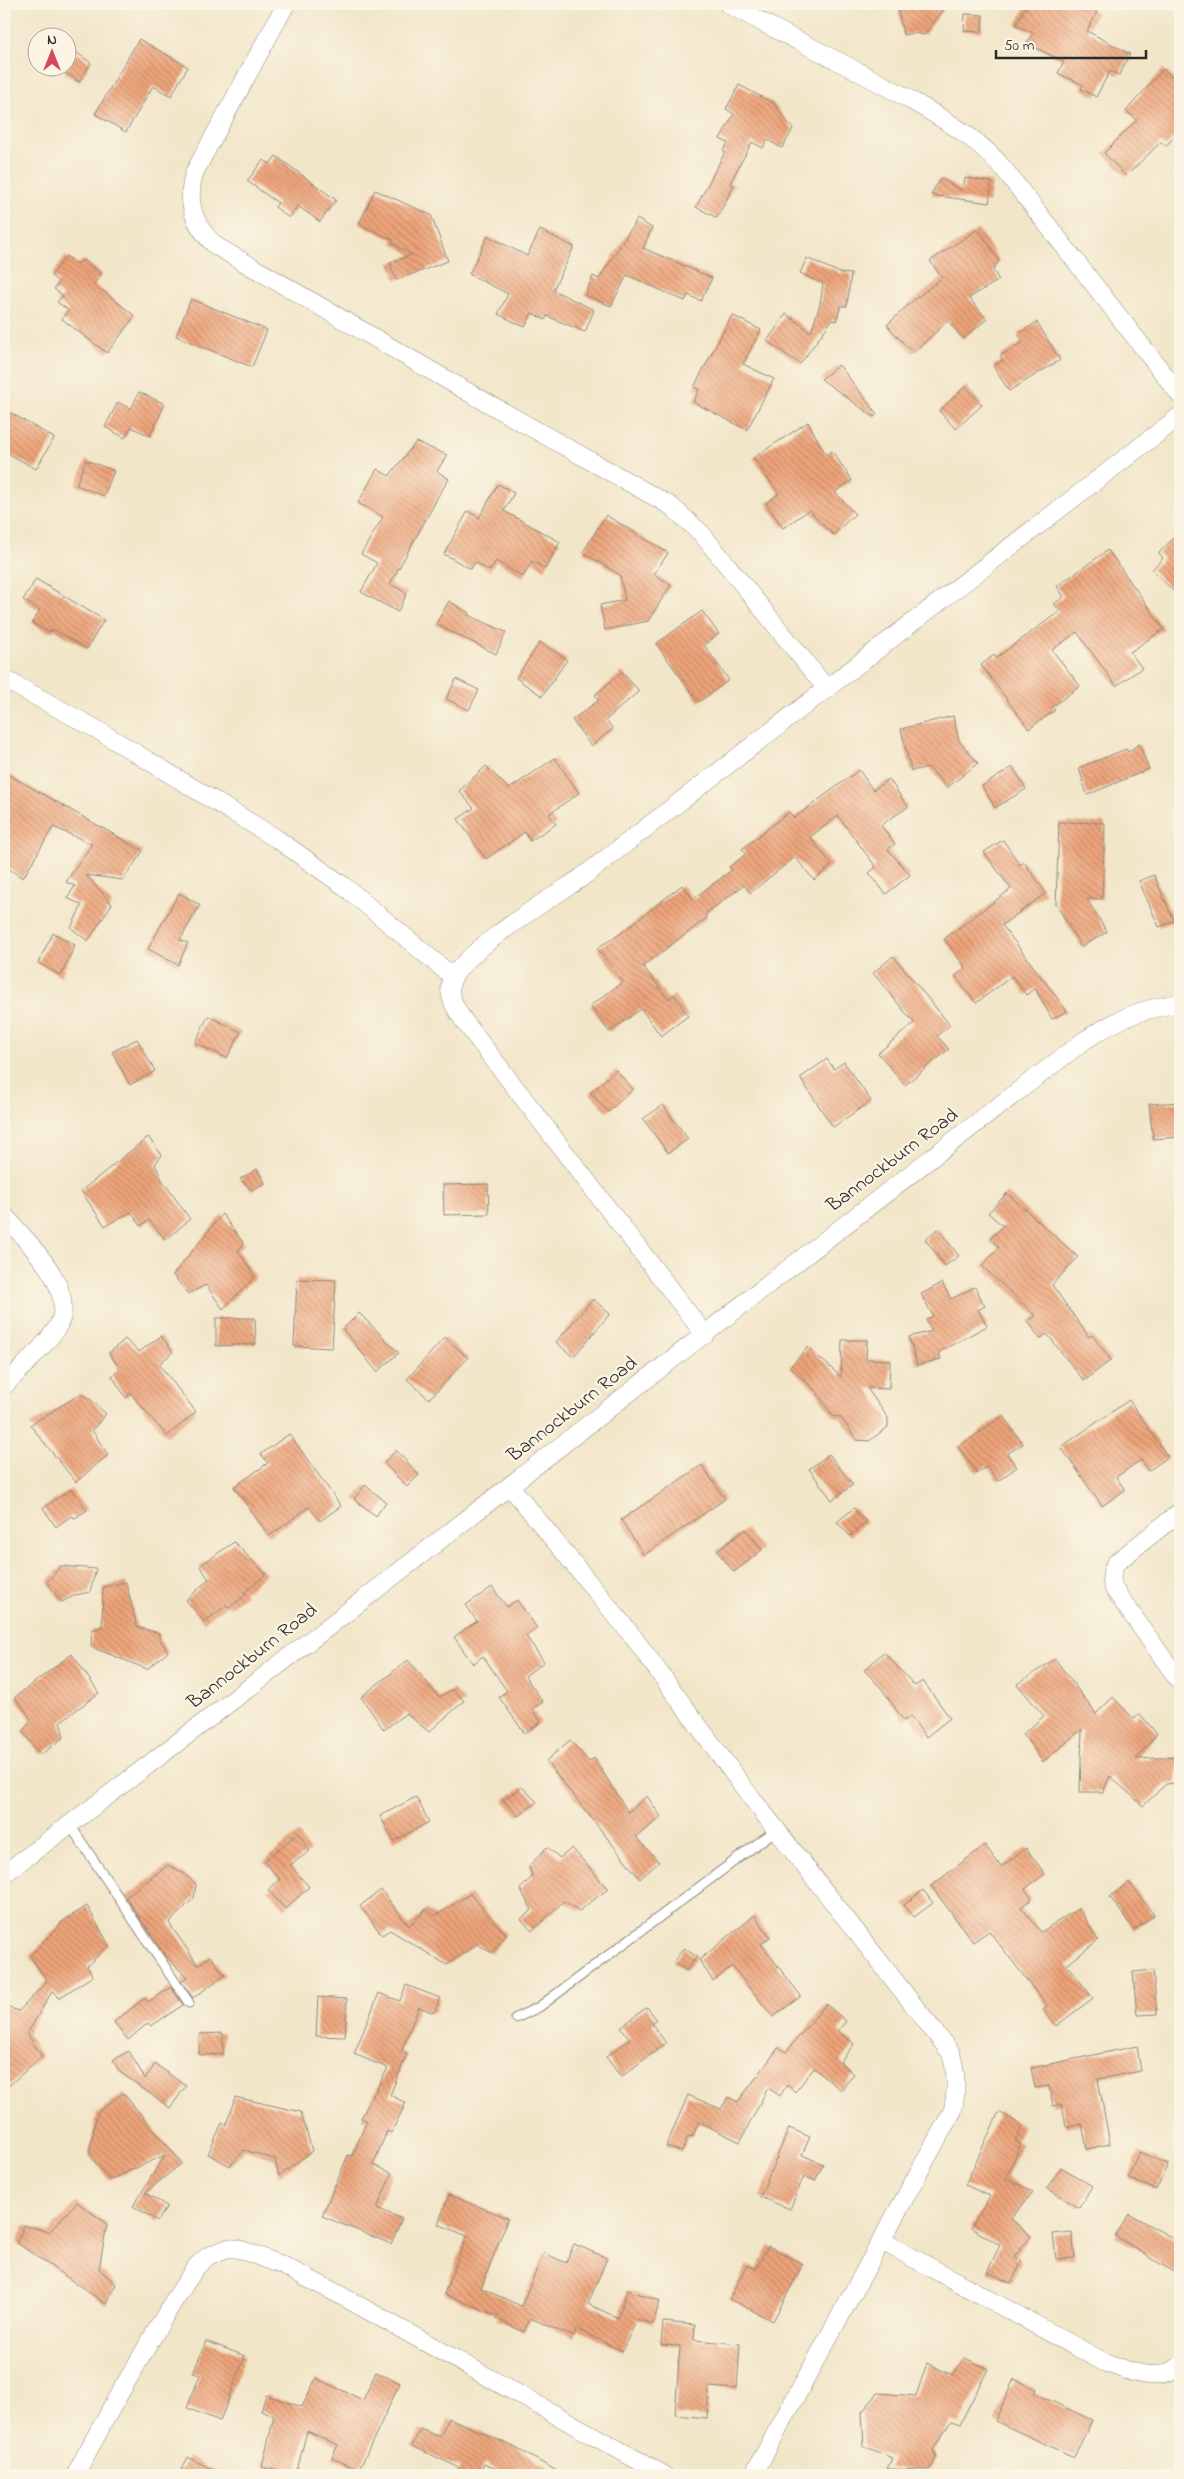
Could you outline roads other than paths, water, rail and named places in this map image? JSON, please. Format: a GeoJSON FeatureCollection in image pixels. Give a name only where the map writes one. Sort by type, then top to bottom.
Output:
{"type":"FeatureCollection","features":[{"type":"Feature","properties":{"kind":"street"},"geometry":{"type":"LineString","coordinates":[[286,4],[193,176],[190,190],[192,214],[206,237],[216,246],[451,383],[671,506],[701,534],[826,689]]}},
{"type":"Feature","properties":{"kind":"street"},"geometry":{"type":"LineString","coordinates":[[728,4],[790,38],[875,80],[980,144],[991,154],[1180,395]]}},
{"type":"Feature","properties":{"kind":"street"},"geometry":{"type":"LineString","coordinates":[[704,1335],[464,1021],[455,1008],[452,996],[450,984],[453,977],[460,966],[508,928],[581,878],[1180,416]]}},
{"type":"Feature","properties":{"kind":"street"},"geometry":{"type":"LineString","coordinates":[[4,679],[96,729],[276,839],[344,886],[453,977]]}},
{"type":"Feature","properties":{"kind":"street","name":"Bannockburn Road"},"geometry":{"type":"LineString","coordinates":[[4,1874],[510,1486],[795,1262],[1085,1040],[1107,1026],[1139,1010],[1180,1003]]}},
{"type":"Feature","properties":{"kind":"street"},"geometry":{"type":"LineString","coordinates":[[4,1215],[51,1272],[60,1288],[63,1305],[57,1328],[4,1386]]}},
{"type":"Feature","properties":{"kind":"street"},"geometry":{"type":"LineString","coordinates":[[510,1486],[634,1638],[776,1830],[951,2053],[955,2066],[956,2096],[953,2110],[753,2475]]}},
{"type":"Feature","properties":{"kind":"street"},"geometry":{"type":"LineString","coordinates":[[1180,1512],[1117,1562],[1111,1580],[1114,1589],[1180,1682]]}},
{"type":"Feature","properties":{"kind":"street"},"geometry":{"type":"LineString","coordinates":[[882,2242],[1102,2362],[1146,2375],[1169,2373],[1180,2366]]}},
{"type":"Feature","properties":{"kind":"street"},"geometry":{"type":"LineString","coordinates":[[76,2475],[114,2403],[196,2267],[208,2256],[228,2248],[282,2265],[340,2295],[664,2475]]}},
{"type":"Feature","properties":{"kind":"lane"},"geometry":{"type":"LineString","coordinates":[[70,1825],[189,2003]]}},
{"type":"Feature","properties":{"kind":"lane"},"geometry":{"type":"LineString","coordinates":[[516,2018],[539,2007],[776,1830]]}}]}
